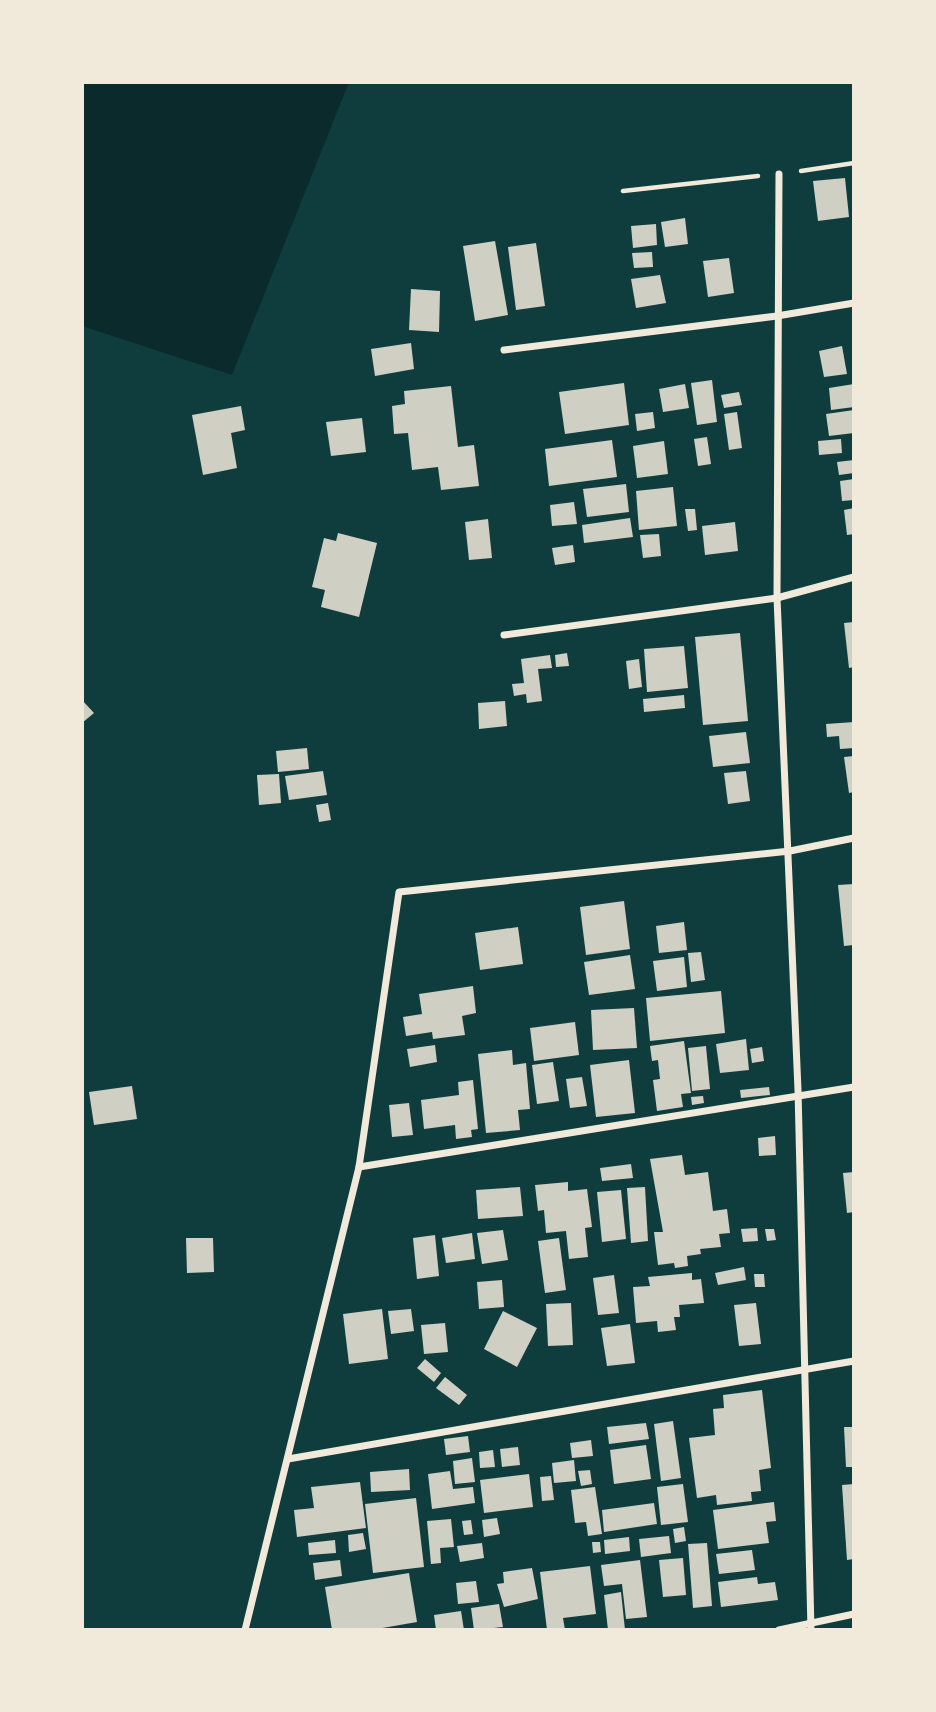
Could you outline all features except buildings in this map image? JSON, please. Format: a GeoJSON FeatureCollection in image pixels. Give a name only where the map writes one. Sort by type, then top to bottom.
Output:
{"type":"FeatureCollection","features":[{"type":"Feature","properties":{"kind":"street"},"geometry":{"type":"LineString","coordinates":[[779,174],[777,598],[790,851],[811,1625]]}},
{"type":"Feature","properties":{"kind":"street"},"geometry":{"type":"LineString","coordinates":[[504,350],[777,316],[854,303]]}},
{"type":"Feature","properties":{"kind":"street"},"geometry":{"type":"LineString","coordinates":[[504,635],[777,598],[854,577]]}},
{"type":"Feature","properties":{"kind":"street"},"geometry":{"type":"LineString","coordinates":[[244,1630],[359,1167],[399,892],[790,851],[854,838]]}},
{"type":"Feature","properties":{"kind":"street"},"geometry":{"type":"LineString","coordinates":[[359,1167],[854,1087]]}},
{"type":"Feature","properties":{"kind":"street"},"geometry":{"type":"LineString","coordinates":[[288,1459],[854,1361]]}},
{"type":"Feature","properties":{"kind":"street"},"geometry":{"type":"LineString","coordinates":[[779,1630],[854,1614]]}},
{"type":"Feature","properties":{"kind":"path"},"geometry":{"type":"LineString","coordinates":[[623,191],[854,163]]}},
{"type":"Feature","properties":{"kind":"water"},"geometry":{"type":"Polygon","coordinates":[[[82,82],[349,82],[232,375],[82,326],[82,82]]]}}]}
